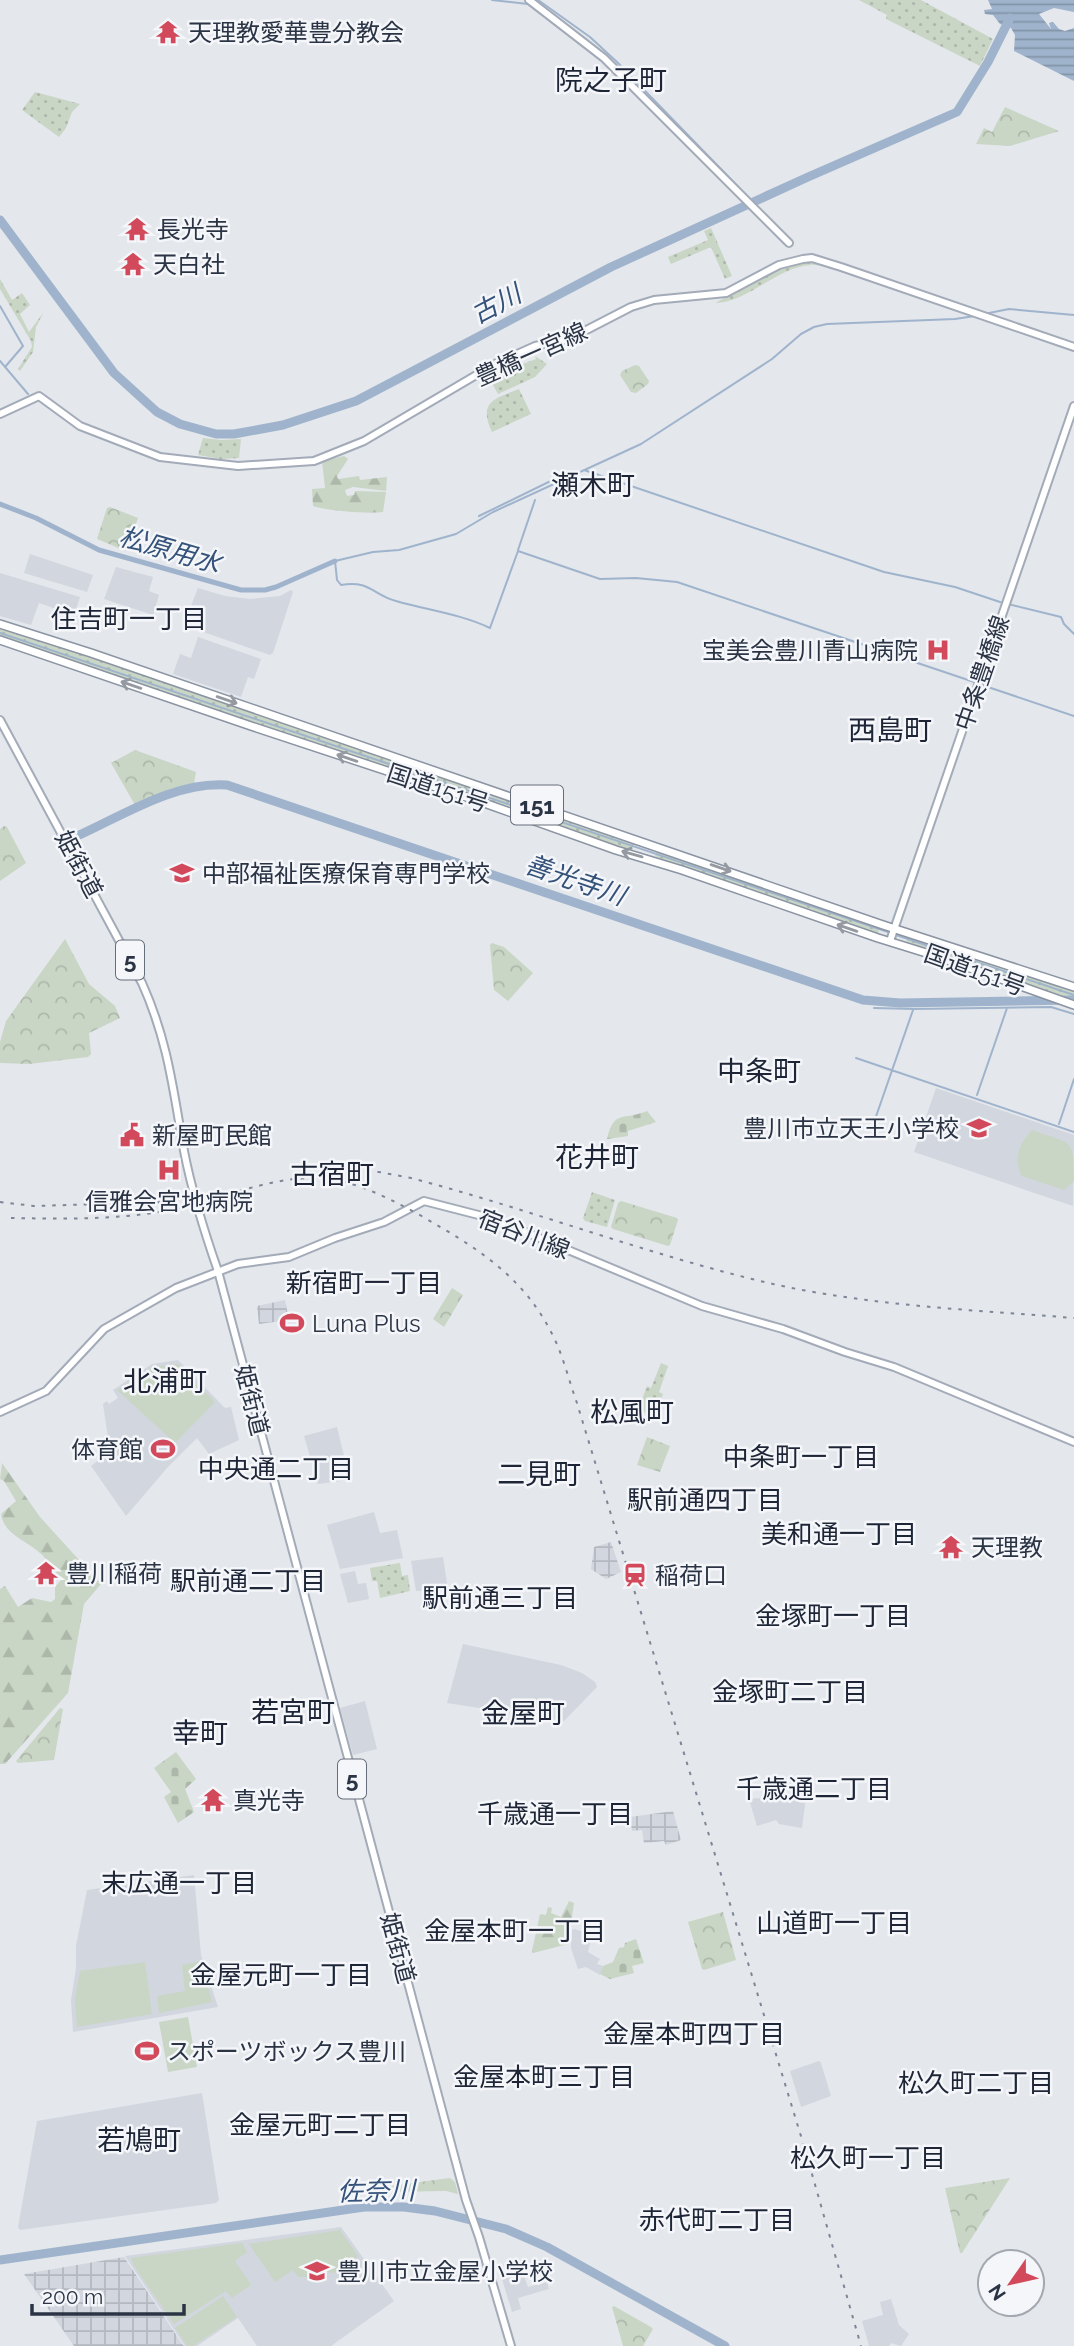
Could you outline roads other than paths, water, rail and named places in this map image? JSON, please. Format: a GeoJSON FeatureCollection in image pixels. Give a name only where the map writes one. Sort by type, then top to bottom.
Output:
{"type":"FeatureCollection","features":[{"type":"Feature","properties":{"kind":"highway","name":"国道151号"},"geometry":{"type":"LineString","coordinates":[[0,624],[91,653],[893,934],[1074,1005]]}},
{"type":"Feature","properties":{"kind":"highway","name":"国道151号"},"geometry":{"type":"LineString","coordinates":[[0,640],[893,934],[1074,987]]}},
{"type":"Feature","properties":{"kind":"main road"},"geometry":{"type":"LineString","coordinates":[[529,0],[604,58],[789,243]]}},
{"type":"Feature","properties":{"kind":"main road","name":"豊橋一宮線"},"geometry":{"type":"LineString","coordinates":[[0,414],[39,396],[80,426],[160,457],[238,466],[314,461],[364,441],[495,364],[535,346],[569,339],[624,310],[644,303],[726,293],[779,265],[803,259],[817,259],[1074,347]]}},
{"type":"Feature","properties":{"kind":"main road","name":"中条豊橋線"},"geometry":{"type":"LineString","coordinates":[[893,934],[1074,406]]}},
{"type":"Feature","properties":{"kind":"main road","name":"姫街道"},"geometry":{"type":"LineString","coordinates":[[0,720],[137,972],[159,1021],[169,1059],[194,1196],[218,1271],[466,2200],[511,2346]]}},
{"type":"Feature","properties":{"kind":"main road","name":"宿谷川線"},"geometry":{"type":"LineString","coordinates":[[0,1412],[46,1391],[104,1329],[176,1288],[239,1264],[289,1257],[384,1222],[424,1201],[494,1219],[702,1306],[766,1324],[894,1367],[1074,1442]]}},
{"type":"Feature","properties":{"kind":"water"},"geometry":{"type":"Polygon","coordinates":[[[988,0],[1074,0],[1074,12],[1054,8],[1039,14],[1051,29],[1049,23],[1053,22],[1065,31],[1074,28],[1074,81],[1014,51],[1015,35],[1011,28],[1000,24],[993,15],[985,14],[984,10],[992,9],[988,0]]]}},
{"type":"Feature","properties":{"kind":"waterway"},"geometry":{"type":"LineString","coordinates":[[492,0],[528,4]]}},
{"type":"Feature","properties":{"kind":"waterway"},"geometry":{"type":"LineString","coordinates":[[538,0],[590,37],[617,62],[753,202]]}},
{"type":"Feature","properties":{"kind":"waterway","name":"古川"},"geometry":{"type":"LineString","coordinates":[[0,220],[114,373],[157,412],[180,424],[216,434],[234,434],[283,425],[356,401],[611,267],[957,112],[988,62],[1010,18]]}},
{"type":"Feature","properties":{"kind":"waterway"},"geometry":{"type":"LineString","coordinates":[[0,306],[23,346],[5,367]]}},
{"type":"Feature","properties":{"kind":"waterway"},"geometry":{"type":"LineString","coordinates":[[984,314],[1009,309],[1074,315]]}},
{"type":"Feature","properties":{"kind":"waterway"},"geometry":{"type":"LineString","coordinates":[[975,316],[827,324],[814,327],[801,334],[772,359],[641,444],[493,512],[456,534],[399,550],[373,552],[335,561],[337,580],[341,585],[365,586],[396,601],[456,616],[490,628],[518,551],[600,579],[636,578],[677,582],[977,683]]}},
{"type":"Feature","properties":{"kind":"waterway"},"geometry":{"type":"LineString","coordinates":[[0,361],[28,394]]}},
{"type":"Feature","properties":{"kind":"waterway"},"geometry":{"type":"LineString","coordinates":[[584,470],[884,572],[955,587],[1000,602],[1061,617],[1074,634]]}},
{"type":"Feature","properties":{"kind":"waterway"},"geometry":{"type":"LineString","coordinates":[[479,516],[569,472]]}},
{"type":"Feature","properties":{"kind":"waterway"},"geometry":{"type":"LineString","coordinates":[[518,550],[535,500]]}},
{"type":"Feature","properties":{"kind":"waterway","name":"松原用水"},"geometry":{"type":"LineString","coordinates":[[0,504],[36,518],[99,550],[241,590],[276,587],[335,561]]}},
{"type":"Feature","properties":{"kind":"waterway"},"geometry":{"type":"LineString","coordinates":[[0,633],[891,933]]}},
{"type":"Feature","properties":{"kind":"waterway"},"geometry":{"type":"LineString","coordinates":[[982,685],[1074,716]]}},
{"type":"Feature","properties":{"kind":"waterway","name":"善光寺川"},"geometry":{"type":"LineString","coordinates":[[75,837],[168,794],[207,785],[227,785],[863,1000],[900,1003],[1074,1000]]}},
{"type":"Feature","properties":{"kind":"waterway"},"geometry":{"type":"LineString","coordinates":[[896,935],[1074,995]]}},
{"type":"Feature","properties":{"kind":"waterway"},"geometry":{"type":"LineString","coordinates":[[874,1008],[1051,1007],[1074,1014]]}},
{"type":"Feature","properties":{"kind":"waterway"},"geometry":{"type":"LineString","coordinates":[[977,1095],[1007,1008]]}},
{"type":"Feature","properties":{"kind":"waterway"},"geometry":{"type":"LineString","coordinates":[[872,1128],[913,1010]]}},
{"type":"Feature","properties":{"kind":"waterway"},"geometry":{"type":"LineString","coordinates":[[856,1058],[1074,1132]]}},
{"type":"Feature","properties":{"kind":"waterway"},"geometry":{"type":"LineString","coordinates":[[1059,1124],[1074,1079]]}},
{"type":"Feature","properties":{"kind":"waterway","name":"佐奈川"},"geometry":{"type":"LineString","coordinates":[[0,2260],[364,2207],[404,2207],[435,2211],[506,2229],[547,2247],[725,2346]]}},
{"type":"Feature","properties":{"kind":"railway"},"geometry":{"type":"LineString","coordinates":[[325,1171],[379,1172],[411,1178],[682,1260],[773,1284],[923,1306],[1074,1318]]}},
{"type":"Feature","properties":{"kind":"railway"},"geometry":{"type":"LineString","coordinates":[[11,1218],[131,1216],[187,1206],[279,1181],[328,1179],[355,1185],[380,1195],[440,1227],[497,1266],[529,1298],[555,1340],[576,1400],[804,2146],[861,2346]]}},
{"type":"Feature","properties":{"kind":"railway"},"geometry":{"type":"LineString","coordinates":[[0,1202],[34,1206],[168,1202]]}},
{"type":"Feature","properties":{"kind":"place","name":"天理教愛華豊分教会"},"geometry":{"type":"Point","coordinates":[168,32]}},
{"type":"Feature","properties":{"kind":"place","name":"長光寺"},"geometry":{"type":"Point","coordinates":[137,229]}},
{"type":"Feature","properties":{"kind":"place","name":"天白社"},"geometry":{"type":"Point","coordinates":[133,264]}},
{"type":"Feature","properties":{"kind":"place","name":"宝美会豊川青山病院"},"geometry":{"type":"Point","coordinates":[938,650]}},
{"type":"Feature","properties":{"kind":"place","name":"中部福祉医療保育専門学校"},"geometry":{"type":"Point","coordinates":[182,873]}},
{"type":"Feature","properties":{"kind":"place","name":"豊川市立天王小学校"},"geometry":{"type":"Point","coordinates":[979,1128]}},
{"type":"Feature","properties":{"kind":"place","name":"新屋町民館"},"geometry":{"type":"Point","coordinates":[132,1135]}},
{"type":"Feature","properties":{"kind":"place","name":"信雅会宮地病院"},"geometry":{"type":"Point","coordinates":[169,1170]}},
{"type":"Feature","properties":{"kind":"place","name":"Luna Plus"},"geometry":{"type":"Point","coordinates":[292,1323]}},
{"type":"Feature","properties":{"kind":"place","name":"体育館"},"geometry":{"type":"Point","coordinates":[163,1449]}},
{"type":"Feature","properties":{"kind":"place","name":"天理教"},"geometry":{"type":"Point","coordinates":[951,1547]}},
{"type":"Feature","properties":{"kind":"place","name":"豊川稲荷"},"geometry":{"type":"Point","coordinates":[46,1573]}},
{"type":"Feature","properties":{"kind":"place","name":"稲荷口"},"geometry":{"type":"Point","coordinates":[635,1575]}},
{"type":"Feature","properties":{"kind":"place","name":"真光寺"},"geometry":{"type":"Point","coordinates":[213,1800]}},
{"type":"Feature","properties":{"kind":"place","name":"スポーツボックス豊川"},"geometry":{"type":"Point","coordinates":[147,2051]}},
{"type":"Feature","properties":{"kind":"place","name":"豊川市立金屋小学校"},"geometry":{"type":"Point","coordinates":[317,2271]}},
{"type":"Feature","properties":{"kind":"district","name":"院之子町"},"geometry":{"type":"Point","coordinates":[611,80]}},
{"type":"Feature","properties":{"kind":"district","name":"瀬木町"},"geometry":{"type":"Point","coordinates":[593,485]}},
{"type":"Feature","properties":{"kind":"district","name":"住吉町一丁目"},"geometry":{"type":"Point","coordinates":[129,619]}},
{"type":"Feature","properties":{"kind":"district","name":"西島町"},"geometry":{"type":"Point","coordinates":[890,730]}},
{"type":"Feature","properties":{"kind":"district","name":"中条町"},"geometry":{"type":"Point","coordinates":[759,1071]}},
{"type":"Feature","properties":{"kind":"district","name":"花井町"},"geometry":{"type":"Point","coordinates":[597,1157]}},
{"type":"Feature","properties":{"kind":"district","name":"古宿町"},"geometry":{"type":"Point","coordinates":[332,1174]}},
{"type":"Feature","properties":{"kind":"district","name":"新宿町一丁目"},"geometry":{"type":"Point","coordinates":[364,1283]}},
{"type":"Feature","properties":{"kind":"district","name":"北浦町"},"geometry":{"type":"Point","coordinates":[165,1381]}},
{"type":"Feature","properties":{"kind":"district","name":"松風町"},"geometry":{"type":"Point","coordinates":[632,1412]}},
{"type":"Feature","properties":{"kind":"district","name":"中条町一丁目"},"geometry":{"type":"Point","coordinates":[801,1457]}},
{"type":"Feature","properties":{"kind":"district","name":"中央通二丁目"},"geometry":{"type":"Point","coordinates":[276,1469]}},
{"type":"Feature","properties":{"kind":"district","name":"二見町"},"geometry":{"type":"Point","coordinates":[539,1474]}},
{"type":"Feature","properties":{"kind":"district","name":"駅前通四丁目"},"geometry":{"type":"Point","coordinates":[705,1500]}},
{"type":"Feature","properties":{"kind":"district","name":"美和通一丁目"},"geometry":{"type":"Point","coordinates":[839,1534]}},
{"type":"Feature","properties":{"kind":"district","name":"駅前通二丁目"},"geometry":{"type":"Point","coordinates":[248,1581]}},
{"type":"Feature","properties":{"kind":"district","name":"駅前通三丁目"},"geometry":{"type":"Point","coordinates":[500,1598]}},
{"type":"Feature","properties":{"kind":"district","name":"金塚町一丁目"},"geometry":{"type":"Point","coordinates":[833,1616]}},
{"type":"Feature","properties":{"kind":"district","name":"金塚町二丁目"},"geometry":{"type":"Point","coordinates":[790,1692]}},
{"type":"Feature","properties":{"kind":"district","name":"若宮町"},"geometry":{"type":"Point","coordinates":[293,1712]}},
{"type":"Feature","properties":{"kind":"district","name":"金屋町"},"geometry":{"type":"Point","coordinates":[523,1713]}},
{"type":"Feature","properties":{"kind":"district","name":"幸町"},"geometry":{"type":"Point","coordinates":[200,1733]}},
{"type":"Feature","properties":{"kind":"district","name":"千歳通二丁目"},"geometry":{"type":"Point","coordinates":[814,1789]}},
{"type":"Feature","properties":{"kind":"district","name":"千歳通一丁目"},"geometry":{"type":"Point","coordinates":[555,1814]}},
{"type":"Feature","properties":{"kind":"district","name":"末広通一丁目"},"geometry":{"type":"Point","coordinates":[179,1883]}},
{"type":"Feature","properties":{"kind":"district","name":"山道町一丁目"},"geometry":{"type":"Point","coordinates":[834,1923]}},
{"type":"Feature","properties":{"kind":"district","name":"金屋本町一丁目"},"geometry":{"type":"Point","coordinates":[515,1931]}},
{"type":"Feature","properties":{"kind":"district","name":"金屋元町一丁目"},"geometry":{"type":"Point","coordinates":[281,1975]}},
{"type":"Feature","properties":{"kind":"district","name":"金屋本町四丁目"},"geometry":{"type":"Point","coordinates":[694,2034]}},
{"type":"Feature","properties":{"kind":"district","name":"金屋本町三丁目"},"geometry":{"type":"Point","coordinates":[544,2077]}},
{"type":"Feature","properties":{"kind":"district","name":"松久町二丁目"},"geometry":{"type":"Point","coordinates":[976,2083]}},
{"type":"Feature","properties":{"kind":"district","name":"金屋元町二丁目"},"geometry":{"type":"Point","coordinates":[320,2125]}},
{"type":"Feature","properties":{"kind":"district","name":"若鳩町"},"geometry":{"type":"Point","coordinates":[139,2140]}},
{"type":"Feature","properties":{"kind":"district","name":"松久町一丁目"},"geometry":{"type":"Point","coordinates":[868,2158]}},
{"type":"Feature","properties":{"kind":"district","name":"赤代町二丁目"},"geometry":{"type":"Point","coordinates":[717,2220]}}]}
